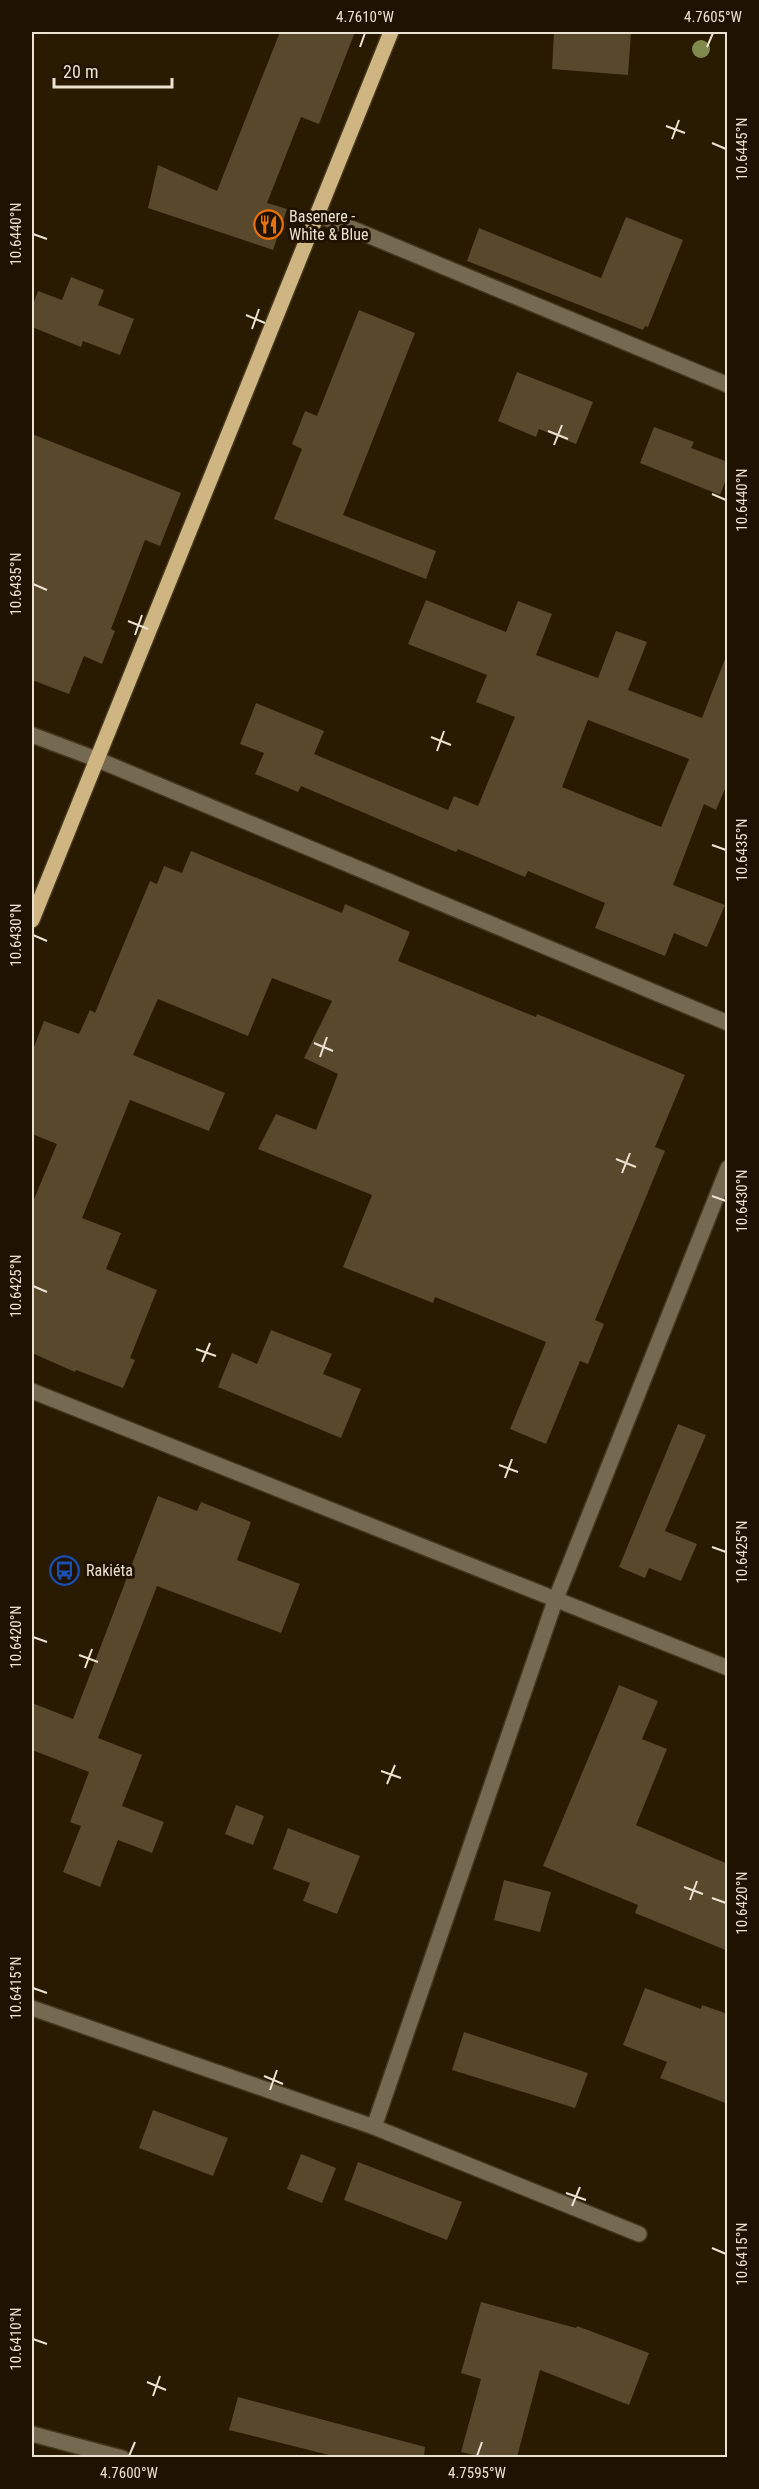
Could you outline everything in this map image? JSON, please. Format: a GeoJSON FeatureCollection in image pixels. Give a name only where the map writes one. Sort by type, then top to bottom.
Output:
{"type":"FeatureCollection","features":[{"type":"Feature","properties":{"kind":"main road"},"geometry":{"type":"LineString","coordinates":[[32,920],[391,32]]}},
{"type":"Feature","properties":{"kind":"street"},"geometry":{"type":"LineString","coordinates":[[317,214],[728,385]]}},
{"type":"Feature","properties":{"kind":"street"},"geometry":{"type":"LineString","coordinates":[[32,735],[96,759],[728,1023]]}},
{"type":"Feature","properties":{"kind":"street"},"geometry":{"type":"LineString","coordinates":[[374,2127],[555,1601],[728,1168]]}},
{"type":"Feature","properties":{"kind":"street"},"geometry":{"type":"LineString","coordinates":[[32,1391],[728,1668]]}},
{"type":"Feature","properties":{"kind":"street"},"geometry":{"type":"LineString","coordinates":[[32,2008],[374,2127],[639,2234]]}},
{"type":"Feature","properties":{"kind":"street"},"geometry":{"type":"LineString","coordinates":[[32,2434],[122,2457]]}},
{"type":"Feature","properties":{"kind":"building"},"geometry":{"type":"Polygon","coordinates":[[[280,32],[355,32],[319,124],[301,117],[267,203],[287,209],[273,250],[148,208],[158,165],[217,191],[280,32]]]}},
{"type":"Feature","properties":{"kind":"building"},"geometry":{"type":"Polygon","coordinates":[[[554,32],[631,32],[628,75],[552,69],[554,32]]]}},
{"type":"Feature","properties":{"kind":"building"},"geometry":{"type":"Polygon","coordinates":[[[626,217],[683,240],[648,327],[645,326],[643,330],[467,261],[479,228],[601,278],[626,217]]]}},
{"type":"Feature","properties":{"kind":"building"},"geometry":{"type":"Polygon","coordinates":[[[71,277],[104,290],[98,305],[134,319],[120,355],[83,341],[81,347],[32,327],[32,307],[38,291],[62,300],[71,277]]]}},
{"type":"Feature","properties":{"kind":"building"},"geometry":{"type":"Polygon","coordinates":[[[359,310],[415,333],[343,515],[436,551],[426,579],[274,519],[302,449],[292,444],[305,411],[317,416],[359,310]]]}},
{"type":"Feature","properties":{"kind":"building"},"geometry":{"type":"Polygon","coordinates":[[[517,372],[593,402],[576,444],[539,429],[536,437],[498,421],[517,372]]]}},
{"type":"Feature","properties":{"kind":"building"},"geometry":{"type":"Polygon","coordinates":[[[654,427],[694,442],[691,448],[728,462],[728,475],[720,495],[640,463],[654,427]]]}},
{"type":"Feature","properties":{"kind":"building"},"geometry":{"type":"Polygon","coordinates":[[[32,434],[181,493],[160,546],[145,540],[111,629],[115,631],[102,664],[84,656],[69,694],[32,680],[32,434]]]}},
{"type":"Feature","properties":{"kind":"building"},"geometry":{"type":"Polygon","coordinates":[[[426,600],[506,632],[518,601],[552,614],[536,655],[598,678],[616,631],[647,642],[628,690],[702,718],[725,659],[728,659],[728,782],[716,810],[704,804],[673,885],[725,905],[707,947],[674,933],[665,956],[595,928],[605,903],[528,871],[525,877],[458,849],[456,852],[301,786],[298,792],[255,774],[264,753],[240,744],[256,703],[324,731],[314,754],[448,810],[454,796],[478,806],[515,717],[476,702],[487,675],[408,644],[426,600]],[[588,720],[562,787],[661,827],[689,759],[588,720]]]}},
{"type":"Feature","properties":{"kind":"building"},"geometry":{"type":"Polygon","coordinates":[[[191,851],[342,913],[345,904],[410,932],[398,961],[536,1017],[537,1014],[685,1075],[655,1147],[665,1151],[595,1320],[604,1324],[588,1364],[580,1361],[546,1444],[510,1429],[546,1342],[435,1297],[433,1303],[343,1267],[372,1195],[258,1149],[276,1114],[316,1130],[338,1074],[304,1058],[332,1001],[272,978],[248,1036],[158,999],[133,1055],[225,1093],[209,1131],[130,1100],[82,1218],[121,1233],[106,1269],[157,1290],[130,1358],[135,1360],[123,1388],[76,1370],[75,1372],[32,1353],[32,1204],[57,1144],[32,1134],[32,1052],[44,1021],[79,1034],[90,1010],[95,1013],[150,881],[157,884],[164,866],[182,873],[191,851]]]}},
{"type":"Feature","properties":{"kind":"building"},"geometry":{"type":"Polygon","coordinates":[[[271,1330],[332,1354],[323,1374],[361,1389],[341,1438],[218,1387],[232,1353],[257,1364],[271,1330]]]}},
{"type":"Feature","properties":{"kind":"building"},"geometry":{"type":"Polygon","coordinates":[[[678,1424],[706,1435],[665,1531],[697,1544],[681,1581],[649,1568],[645,1578],[619,1567],[678,1424]]]}},
{"type":"Feature","properties":{"kind":"building"},"geometry":{"type":"Polygon","coordinates":[[[158,1496],[197,1511],[201,1502],[251,1522],[237,1560],[300,1584],[281,1633],[157,1586],[98,1738],[142,1755],[122,1806],[164,1822],[152,1853],[118,1840],[100,1887],[63,1872],[81,1826],[70,1822],[89,1772],[32,1750],[32,1703],[73,1719],[158,1496]]]}},
{"type":"Feature","properties":{"kind":"building"},"geometry":{"type":"Polygon","coordinates":[[[619,1685],[658,1701],[642,1739],[667,1749],[636,1825],[728,1864],[728,1951],[635,1913],[638,1905],[543,1866],[619,1685]]]}},
{"type":"Feature","properties":{"kind":"building"},"geometry":{"type":"Polygon","coordinates":[[[236,1805],[264,1816],[253,1845],[225,1834],[236,1805]]]}},
{"type":"Feature","properties":{"kind":"building"},"geometry":{"type":"Polygon","coordinates":[[[288,1828],[360,1856],[337,1914],[303,1901],[310,1883],[273,1869],[288,1828]]]}},
{"type":"Feature","properties":{"kind":"building"},"geometry":{"type":"Polygon","coordinates":[[[504,1880],[551,1892],[540,1932],[494,1920],[504,1880]]]}},
{"type":"Feature","properties":{"kind":"building"},"geometry":{"type":"Polygon","coordinates":[[[645,1988],[701,2009],[702,2005],[728,2014],[728,2104],[660,2078],[667,2062],[623,2045],[645,1988]]]}},
{"type":"Feature","properties":{"kind":"building"},"geometry":{"type":"Polygon","coordinates":[[[464,2032],[588,2073],[575,2108],[452,2070],[464,2032]]]}},
{"type":"Feature","properties":{"kind":"building"},"geometry":{"type":"Polygon","coordinates":[[[153,2110],[228,2138],[213,2176],[139,2148],[153,2110]]]}},
{"type":"Feature","properties":{"kind":"building"},"geometry":{"type":"Polygon","coordinates":[[[301,2154],[336,2168],[322,2203],[287,2189],[301,2154]]]}},
{"type":"Feature","properties":{"kind":"building"},"geometry":{"type":"Polygon","coordinates":[[[358,2162],[462,2202],[447,2240],[344,2200],[358,2162]]]}},
{"type":"Feature","properties":{"kind":"building"},"geometry":{"type":"Polygon","coordinates":[[[481,2302],[576,2328],[577,2326],[649,2353],[629,2405],[540,2370],[517,2457],[482,2457],[461,2452],[481,2379],[461,2373],[481,2302]]]}},
{"type":"Feature","properties":{"kind":"building"},"geometry":{"type":"Polygon","coordinates":[[[238,2397],[425,2447],[424,2457],[337,2457],[229,2430],[238,2397]]]}},
{"type":"Feature","properties":{"kind":"place","name":"Basenere - White & Blue"},"geometry":{"type":"Point","coordinates":[268,225]}},
{"type":"Feature","properties":{"kind":"place","name":"Rakiéta"},"geometry":{"type":"Point","coordinates":[65,1570]}}]}
